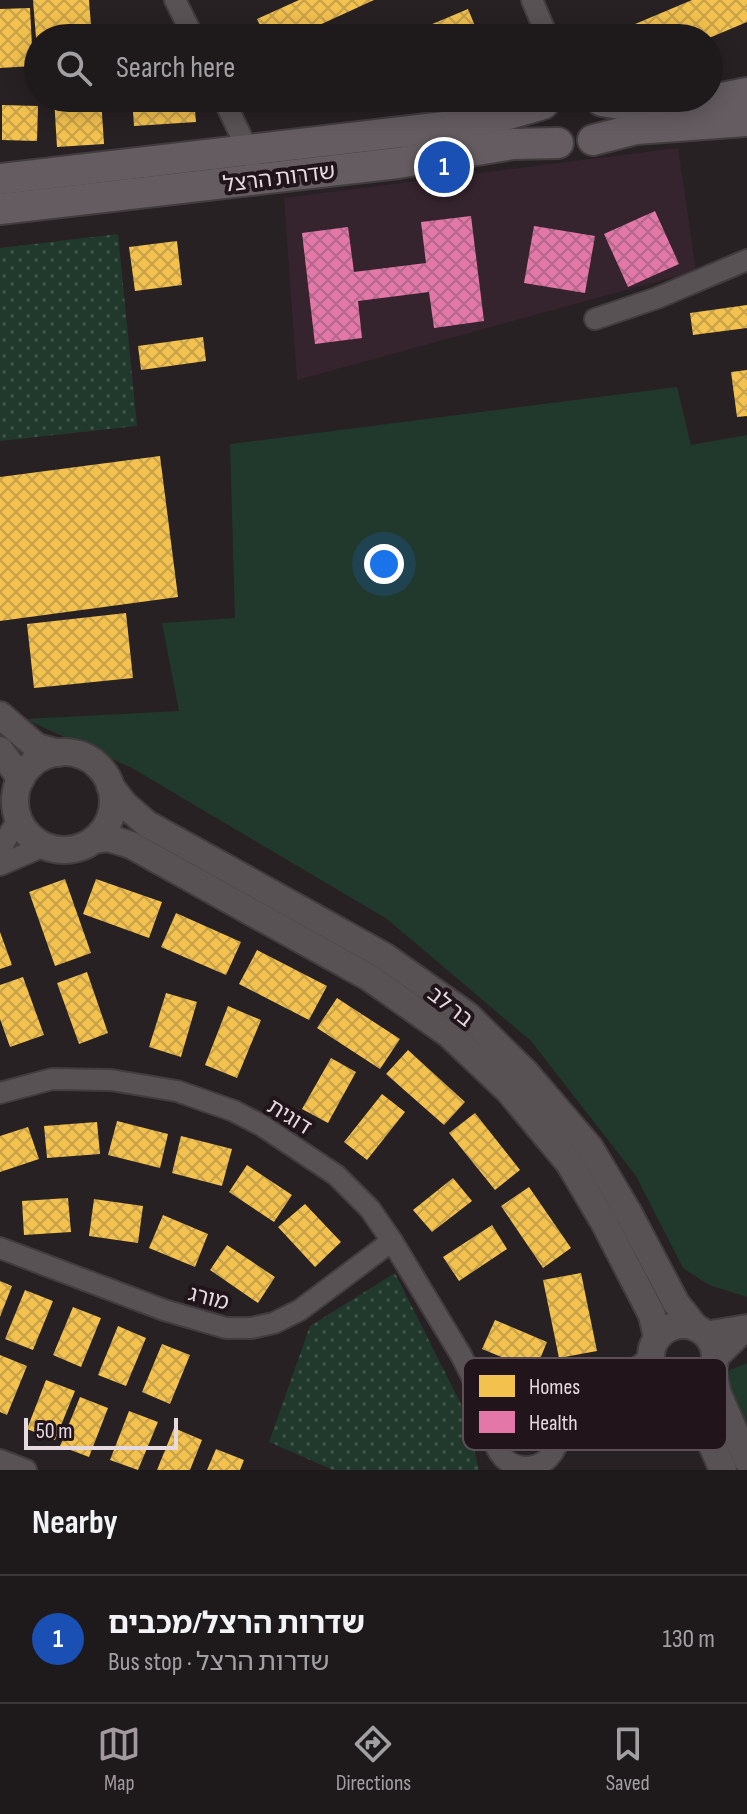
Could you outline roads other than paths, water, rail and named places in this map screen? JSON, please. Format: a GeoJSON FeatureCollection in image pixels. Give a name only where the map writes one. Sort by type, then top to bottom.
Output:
{"type":"FeatureCollection","features":[{"type":"Feature","properties":{"kind":"main road"},"geometry":{"type":"LineString","coordinates":[[723,98],[747,93]]}},
{"type":"Feature","properties":{"kind":"main road","name":"שדרות הרצל"},"geometry":{"type":"LineString","coordinates":[[0,179],[478,123],[512,112]]}},
{"type":"Feature","properties":{"kind":"main road"},"geometry":{"type":"LineString","coordinates":[[543,112],[545,131],[558,143]]}},
{"type":"Feature","properties":{"kind":"main road"},"geometry":{"type":"LineString","coordinates":[[593,140],[604,122],[603,112]]}},
{"type":"Feature","properties":{"kind":"main road"},"geometry":{"type":"LineString","coordinates":[[593,140],[636,129],[747,121]]}},
{"type":"Feature","properties":{"kind":"main road","name":"שדרות הרצל"},"geometry":{"type":"LineString","coordinates":[[0,209],[398,163],[513,144],[558,143],[576,147],[593,140]]}},
{"type":"Feature","properties":{"kind":"street"},"geometry":{"type":"LineString","coordinates":[[175,0],[187,24]]}},
{"type":"Feature","properties":{"kind":"street"},"geometry":{"type":"LineString","coordinates":[[532,0],[542,24]]}},
{"type":"Feature","properties":{"kind":"street"},"geometry":{"type":"LineString","coordinates":[[230,112],[260,179]]}},
{"type":"Feature","properties":{"kind":"street"},"geometry":{"type":"LineString","coordinates":[[595,319],[657,298],[747,260]]}},
{"type":"Feature","properties":{"kind":"street"},"geometry":{"type":"LineString","coordinates":[[0,715],[37,747],[84,756],[97,765],[110,786],[112,811],[106,827],[95,840],[80,848],[63,851],[32,839],[18,819],[15,797],[27,769],[39,759],[59,753]]}},
{"type":"Feature","properties":{"kind":"street"},"geometry":{"type":"LineString","coordinates":[[0,750],[21,779]]}},
{"type":"Feature","properties":{"kind":"street","name":"בר לב"},"geometry":{"type":"LineString","coordinates":[[110,786],[124,804],[147,824],[384,956],[467,1015],[526,1073],[590,1148],[676,1303],[699,1330]]}},
{"type":"Feature","properties":{"kind":"street"},"geometry":{"type":"LineString","coordinates":[[0,850],[18,819]]}},
{"type":"Feature","properties":{"kind":"street","name":"בר לב"},"geometry":{"type":"LineString","coordinates":[[95,840],[108,838],[131,845],[370,978],[450,1035],[508,1090],[569,1163],[652,1315],[654,1347]]}},
{"type":"Feature","properties":{"kind":"street"},"geometry":{"type":"LineString","coordinates":[[0,865],[44,846]]}},
{"type":"Feature","properties":{"kind":"street","name":"דוגית"},"geometry":{"type":"LineString","coordinates":[[0,1093],[52,1079],[111,1080],[177,1091],[234,1111],[261,1125],[336,1175],[370,1209],[463,1359]]}},
{"type":"Feature","properties":{"kind":"street","name":"מורג"},"geometry":{"type":"LineString","coordinates":[[0,1248],[164,1310],[226,1328],[251,1328],[274,1323],[300,1310],[392,1241]]}},
{"type":"Feature","properties":{"kind":"street"},"geometry":{"type":"LineString","coordinates":[[645,1358],[675,1326],[699,1330],[747,1328]]}},
{"type":"Feature","properties":{"kind":"street"},"geometry":{"type":"LineString","coordinates":[[719,1358],[747,1328]]}},
{"type":"Feature","properties":{"kind":"street"},"geometry":{"type":"LineString","coordinates":[[699,1330],[714,1351],[714,1358]]}},
{"type":"Feature","properties":{"kind":"street"},"geometry":{"type":"LineString","coordinates":[[654,1347],[655,1358]]}},
{"type":"Feature","properties":{"kind":"street"},"geometry":{"type":"LineString","coordinates":[[727,1414],[747,1460]]}},
{"type":"Feature","properties":{"kind":"street"},"geometry":{"type":"LineString","coordinates":[[498,1450],[513,1467],[545,1461],[552,1450]]}},
{"type":"Feature","properties":{"kind":"street"},"geometry":{"type":"LineString","coordinates":[[714,1450],[723,1470]]}},
{"type":"Feature","properties":{"kind":"street"},"geometry":{"type":"LineString","coordinates":[[0,1460],[26,1470]]}},
{"type":"Feature","properties":{"kind":"place","name":"שדרות הרצל/מכבים"},"geometry":{"type":"Point","coordinates":[444,167]}}]}
